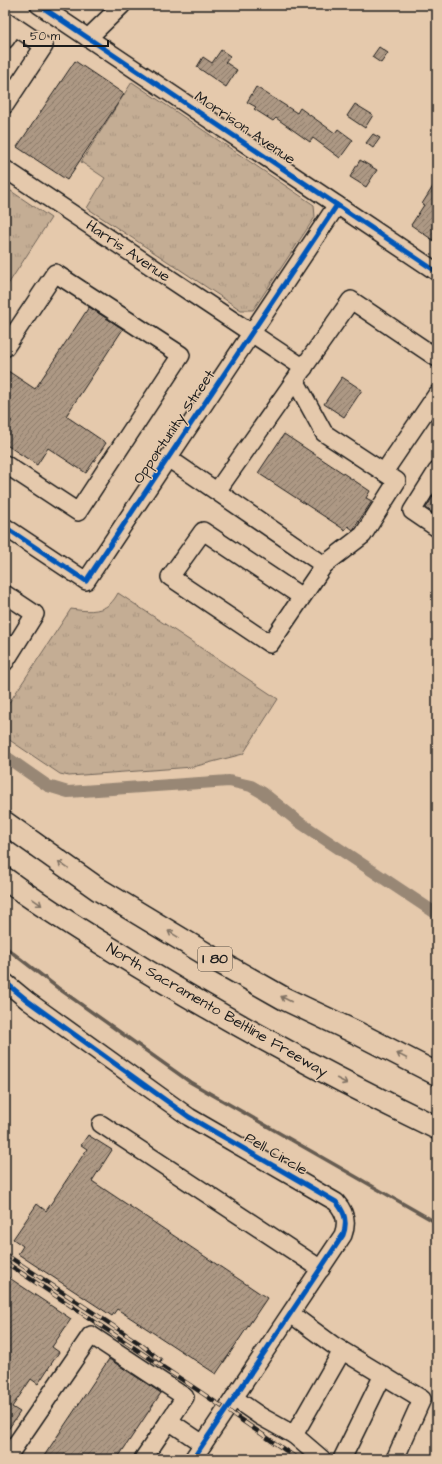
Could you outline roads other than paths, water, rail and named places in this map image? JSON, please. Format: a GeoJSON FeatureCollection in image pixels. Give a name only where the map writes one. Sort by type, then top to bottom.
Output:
{"type":"FeatureCollection","features":[{"type":"Feature","properties":{"kind":"highway","name":"I 80"},"geometry":{"type":"LineString","coordinates":[[5,823],[98,889],[214,959],[285,999],[359,1034],[437,1074]]}},
{"type":"Feature","properties":{"kind":"highway","name":"North Sacramento Beltline Freeway"},"geometry":{"type":"LineString","coordinates":[[5,879],[39,904],[174,989],[300,1060],[437,1128]]}},
{"type":"Feature","properties":{"kind":"street","name":"Morrison Avenue"},"geometry":{"type":"LineString","coordinates":[[39,5],[437,272]]}},
{"type":"Feature","properties":{"kind":"street"},"geometry":{"type":"LineString","coordinates":[[88,38],[122,5]]}},
{"type":"Feature","properties":{"kind":"street"},"geometry":{"type":"LineString","coordinates":[[5,105],[44,46],[8,29]]}},
{"type":"Feature","properties":{"kind":"street","name":"Harris Avenue"},"geometry":{"type":"LineString","coordinates":[[5,169],[252,334],[299,374]]}},
{"type":"Feature","properties":{"kind":"street","name":"Opportunity Street"},"geometry":{"type":"LineString","coordinates":[[5,527],[86,581],[337,205]]}},
{"type":"Feature","properties":{"kind":"street"},"geometry":{"type":"LineString","coordinates":[[5,348],[55,273],[181,355],[78,512],[5,464]]}},
{"type":"Feature","properties":{"kind":"street"},"geometry":{"type":"LineString","coordinates":[[217,491],[351,300],[437,358]]}},
{"type":"Feature","properties":{"kind":"street"},"geometry":{"type":"LineString","coordinates":[[299,374],[324,433],[397,481],[363,535],[324,565],[270,644],[170,577],[203,531],[302,597]]}},
{"type":"Feature","properties":{"kind":"street"},"geometry":{"type":"LineString","coordinates":[[384,472],[437,394]]}},
{"type":"Feature","properties":{"kind":"street"},"geometry":{"type":"LineString","coordinates":[[168,458],[324,565]]}},
{"type":"Feature","properties":{"kind":"street"},"geometry":{"type":"LineString","coordinates":[[437,471],[412,511],[437,528]]}},
{"type":"Feature","properties":{"kind":"street"},"geometry":{"type":"LineString","coordinates":[[5,594],[35,614],[5,662]]}},
{"type":"Feature","properties":{"kind":"street","name":"Pell Circle"},"geometry":{"type":"LineString","coordinates":[[5,982],[28,1001],[189,1117],[336,1202],[345,1215],[346,1228],[343,1235],[193,1459]]}},
{"type":"Feature","properties":{"kind":"street"},"geometry":{"type":"LineString","coordinates":[[101,1124],[321,1269]]}},
{"type":"Feature","properties":{"kind":"street"},"geometry":{"type":"LineString","coordinates":[[291,1314],[342,1351],[422,1399],[395,1459]]}},
{"type":"Feature","properties":{"kind":"street"},"geometry":{"type":"LineString","coordinates":[[6,1459],[91,1335],[185,1397],[144,1459]]}},
{"type":"Feature","properties":{"kind":"street"},"geometry":{"type":"LineString","coordinates":[[294,1435],[342,1351]]}},
{"type":"Feature","properties":{"kind":"street"},"geometry":{"type":"LineString","coordinates":[[342,1459],[383,1375]]}},
{"type":"Feature","properties":{"kind":"street"},"geometry":{"type":"LineString","coordinates":[[230,1404],[260,1416],[294,1435],[322,1459]]}},
{"type":"Feature","properties":{"kind":"street"},"geometry":{"type":"LineString","coordinates":[[169,1421],[203,1444]]}},
{"type":"Feature","properties":{"kind":"waterway"},"geometry":{"type":"LineString","coordinates":[[5,756],[48,786],[68,792],[229,781],[251,786],[263,793],[299,822],[437,914]]}},
{"type":"Feature","properties":{"kind":"waterway"},"geometry":{"type":"LineString","coordinates":[[5,947],[58,988],[190,1082],[437,1223]]}},
{"type":"Feature","properties":{"kind":"railway"},"geometry":{"type":"LineString","coordinates":[[5,1254],[139,1343],[160,1360]]}},
{"type":"Feature","properties":{"kind":"railway"},"geometry":{"type":"LineString","coordinates":[[5,1262],[202,1393],[298,1459]]}}]}
